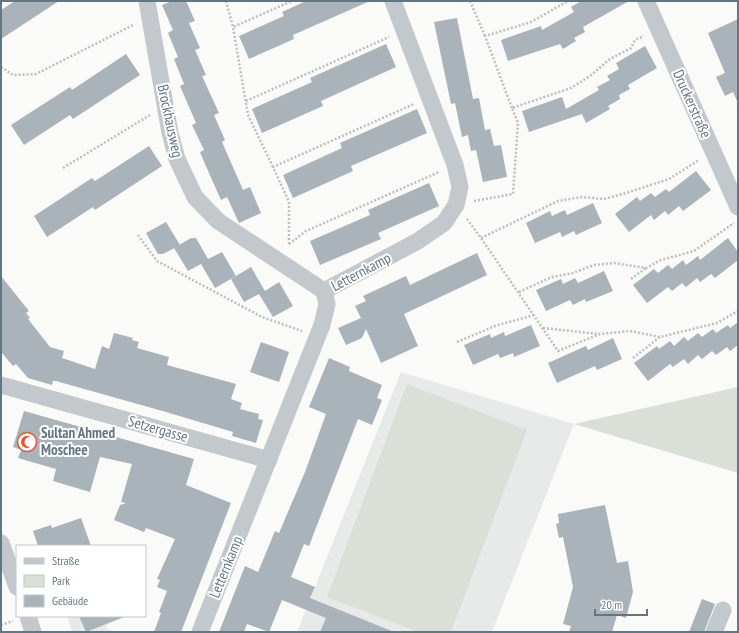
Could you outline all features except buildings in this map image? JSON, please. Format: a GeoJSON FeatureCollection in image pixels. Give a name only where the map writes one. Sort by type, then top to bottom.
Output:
{"type":"FeatureCollection","features":[{"type":"Feature","properties":{"kind":"street","name":"Letternkamp"},"geometry":{"type":"LineString","coordinates":[[200,632],[318,336],[327,304],[324,291],[418,241],[444,223],[456,205],[460,187],[455,165],[392,1]]}},
{"type":"Feature","properties":{"kind":"street","name":"Druckerstraße"},"geometry":{"type":"LineString","coordinates":[[646,1],[738,207]]}},
{"type":"Feature","properties":{"kind":"street","name":"Brockhausweg"},"geometry":{"type":"LineString","coordinates":[[149,9],[170,133],[177,159],[195,197],[218,221],[324,291]]}},
{"type":"Feature","properties":{"kind":"street","name":"Setzergasse"},"geometry":{"type":"LineString","coordinates":[[1,385],[269,460]]}},
{"type":"Feature","properties":{"kind":"street"},"geometry":{"type":"LineString","coordinates":[[1,543],[16,584]]}},
{"type":"Feature","properties":{"kind":"street"},"geometry":{"type":"LineString","coordinates":[[714,632],[723,610]]}},
{"type":"Feature","properties":{"kind":"street"},"geometry":{"type":"LineString","coordinates":[[28,617],[33,632]]}},
{"type":"Feature","properties":{"kind":"path"},"geometry":{"type":"LineString","coordinates":[[226,1],[233,27],[248,115],[289,202],[289,244]]}},
{"type":"Feature","properties":{"kind":"path"},"geometry":{"type":"LineString","coordinates":[[233,27],[292,1]]}},
{"type":"Feature","properties":{"kind":"path"},"geometry":{"type":"LineString","coordinates":[[470,1],[518,123],[513,194],[456,205],[519,292],[558,351],[600,334]]}},
{"type":"Feature","properties":{"kind":"path"},"geometry":{"type":"LineString","coordinates":[[485,36],[531,22],[568,1]]}},
{"type":"Feature","properties":{"kind":"path"},"geometry":{"type":"LineString","coordinates":[[1,67],[13,76],[36,74],[149,9]]}},
{"type":"Feature","properties":{"kind":"path"},"geometry":{"type":"LineString","coordinates":[[512,108],[571,88],[590,76],[610,59],[631,48],[635,40],[658,29]]}},
{"type":"Feature","properties":{"kind":"path"},"geometry":{"type":"LineString","coordinates":[[246,101],[403,31]]}},
{"type":"Feature","properties":{"kind":"path"},"geometry":{"type":"LineString","coordinates":[[273,167],[429,98]]}},
{"type":"Feature","properties":{"kind":"path"},"geometry":{"type":"LineString","coordinates":[[63,168],[165,106]]}},
{"type":"Feature","properties":{"kind":"path"},"geometry":{"type":"LineString","coordinates":[[481,238],[558,201],[582,197],[604,199],[669,179],[713,151]]}},
{"type":"Feature","properties":{"kind":"path"},"geometry":{"type":"LineString","coordinates":[[276,260],[289,244],[306,231],[455,165]]}},
{"type":"Feature","properties":{"kind":"path"},"geometry":{"type":"LineString","coordinates":[[631,279],[646,268],[661,260],[694,251],[738,220]]}},
{"type":"Feature","properties":{"kind":"path"},"geometry":{"type":"LineString","coordinates":[[138,235],[157,261],[262,317],[318,336]]}},
{"type":"Feature","properties":{"kind":"path"},"geometry":{"type":"LineString","coordinates":[[519,292],[552,277],[573,273],[594,265],[614,263],[646,268]]}},
{"type":"Feature","properties":{"kind":"path"},"geometry":{"type":"LineString","coordinates":[[632,358],[660,337],[717,323],[738,311]]}},
{"type":"Feature","properties":{"kind":"path"},"geometry":{"type":"LineString","coordinates":[[457,342],[495,326],[534,315]]}},
{"type":"Feature","properties":{"kind":"path"},"geometry":{"type":"LineString","coordinates":[[542,328],[600,334],[630,331],[660,337]]}},
{"type":"Feature","properties":{"kind":"shaded area"},"geometry":{"type":"Polygon","coordinates":[[[401,372],[574,424],[492,632],[297,632],[401,372]]]}},
{"type":"Feature","properties":{"kind":"shaded area"},"geometry":{"type":"Polygon","coordinates":[[[67,617],[111,617],[106,628],[116,632],[72,632],[67,617]]]}},
{"type":"Feature","properties":{"kind":"green space"},"geometry":{"type":"Polygon","coordinates":[[[407,384],[527,430],[451,632],[418,632],[327,597],[407,384]]]}},
{"type":"Feature","properties":{"kind":"green space"},"geometry":{"type":"Polygon","coordinates":[[[738,387],[738,473],[574,424],[738,387]]]}},
{"type":"Feature","properties":{"kind":"place","name":"Sultan Ahmed Moschee"},"geometry":{"type":"Point","coordinates":[27,442]}}]}
